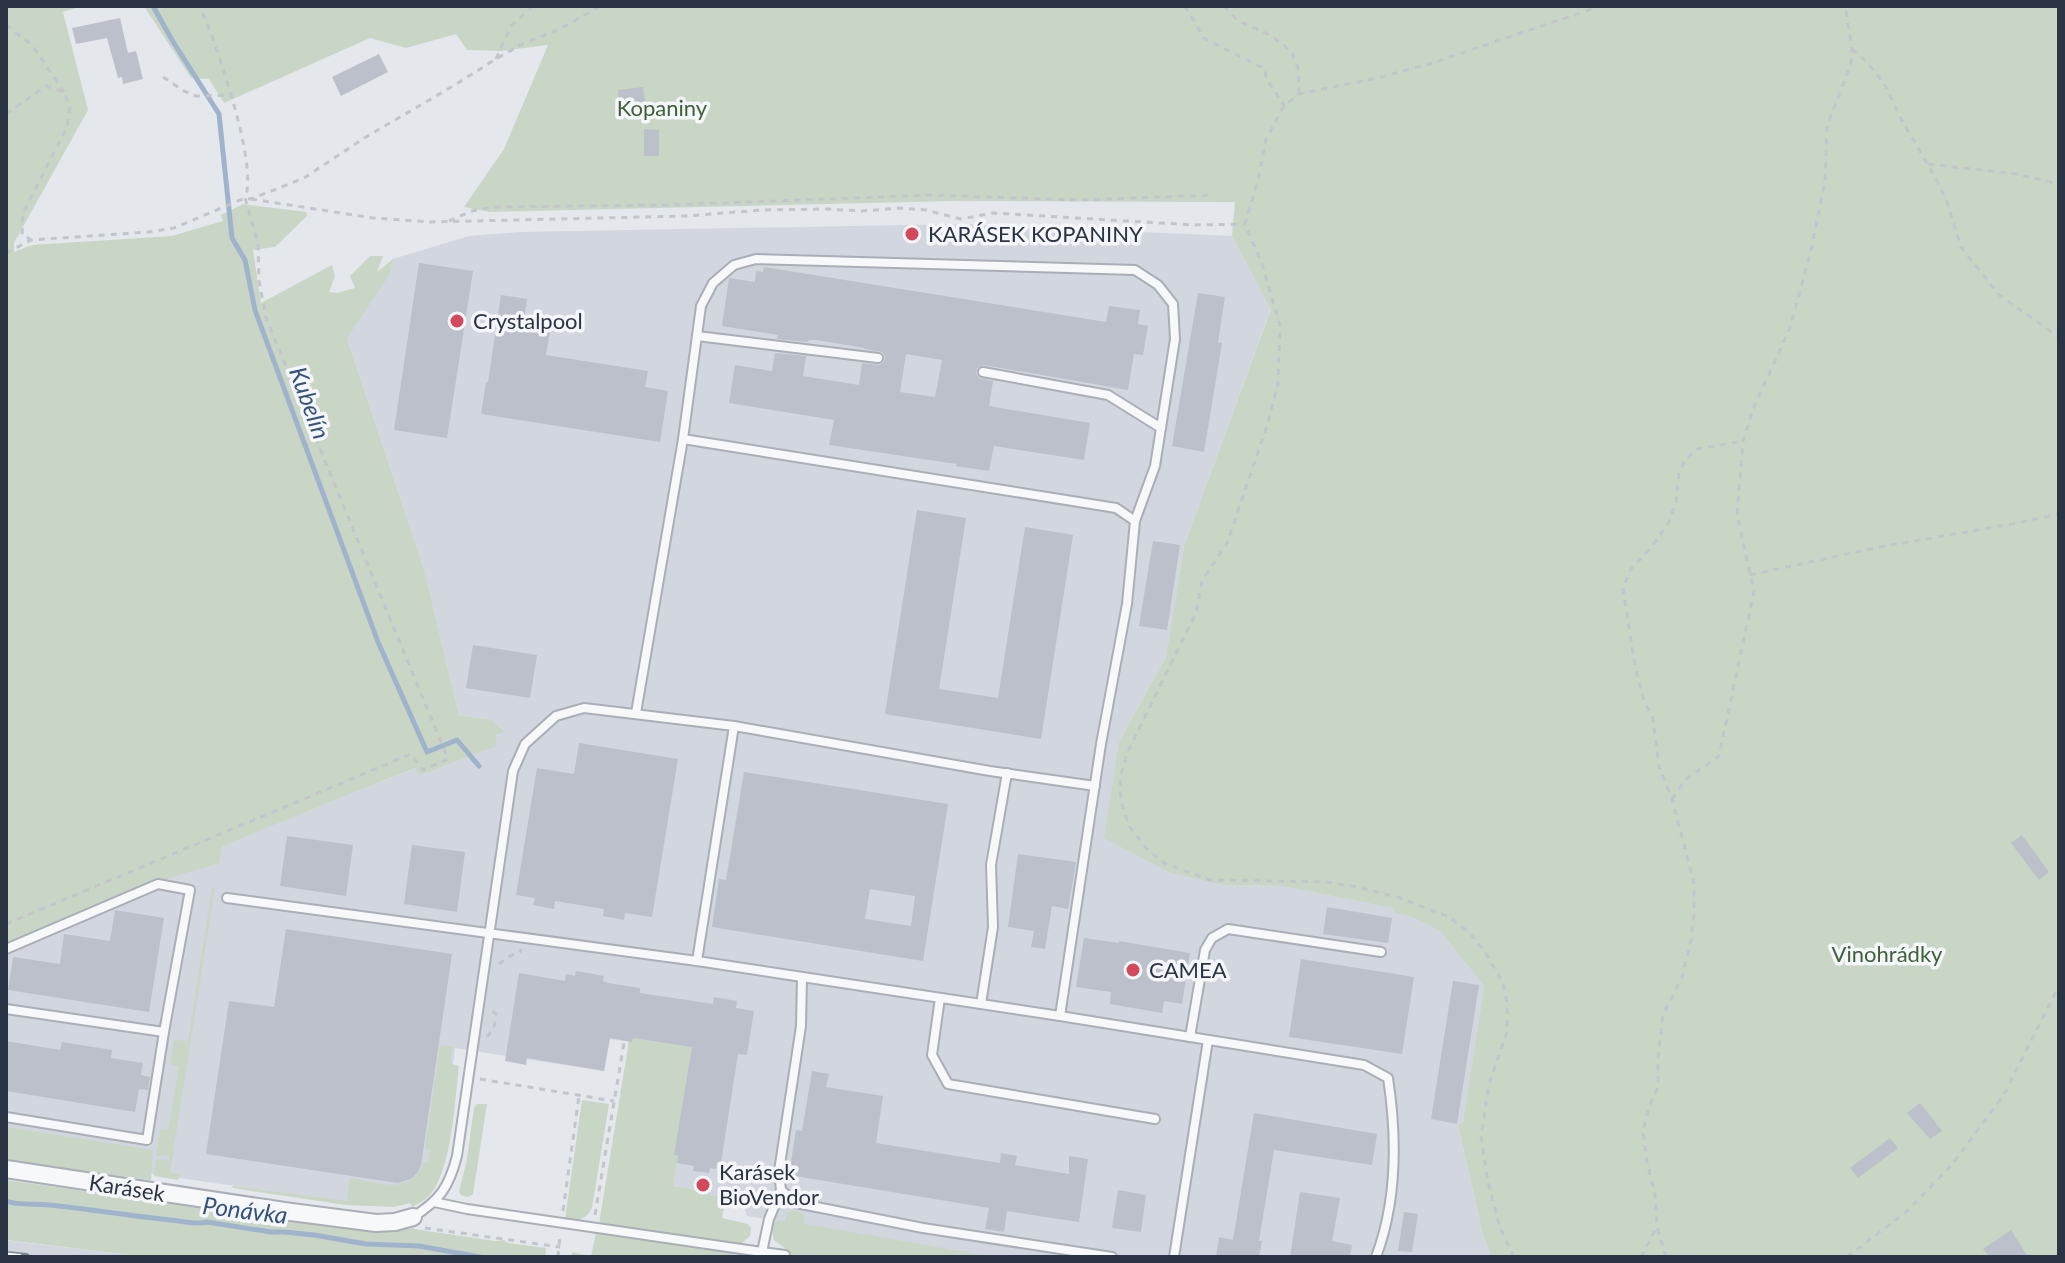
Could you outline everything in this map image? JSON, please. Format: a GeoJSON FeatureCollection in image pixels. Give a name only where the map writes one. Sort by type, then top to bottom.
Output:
{"type":"FeatureCollection","features":[{"type":"Feature","properties":{"kind":"street","name":"Karásek"},"geometry":{"type":"LineString","coordinates":[[6,1169],[376,1223],[413,1217]]}},
{"type":"Feature","properties":{"kind":"lane"},"geometry":{"type":"LineString","coordinates":[[636,713],[683,439],[701,306],[713,283],[734,265],[756,259],[1135,270],[1158,285],[1173,304],[1175,339],[1155,466],[1135,521],[1127,604],[1060,1016]]}},
{"type":"Feature","properties":{"kind":"lane"},"geometry":{"type":"LineString","coordinates":[[697,336],[878,358]]}},
{"type":"Feature","properties":{"kind":"lane"},"geometry":{"type":"LineString","coordinates":[[983,372],[1108,395],[1161,428]]}},
{"type":"Feature","properties":{"kind":"lane"},"geometry":{"type":"LineString","coordinates":[[683,439],[1116,508],[1135,521]]}},
{"type":"Feature","properties":{"kind":"lane","name":"Karásek"},"geometry":{"type":"LineString","coordinates":[[413,1217],[434,1202],[451,1178],[457,1156],[513,771],[525,744],[556,716],[584,708],[636,713],[734,726],[1095,786]]}},
{"type":"Feature","properties":{"kind":"lane"},"geometry":{"type":"LineString","coordinates":[[697,961],[734,726]]}},
{"type":"Feature","properties":{"kind":"lane"},"geometry":{"type":"LineString","coordinates":[[981,1004],[993,927],[991,865],[1007,773]]}},
{"type":"Feature","properties":{"kind":"lane"},"geometry":{"type":"LineString","coordinates":[[6,949],[158,884],[190,890],[147,1140],[6,1117]]}},
{"type":"Feature","properties":{"kind":"lane"},"geometry":{"type":"LineString","coordinates":[[227,898],[697,961],[1364,1065],[1388,1078],[1395,1151],[1385,1232],[1376,1257]]}},
{"type":"Feature","properties":{"kind":"lane"},"geometry":{"type":"LineString","coordinates":[[1190,1037],[1205,950],[1212,938],[1228,929],[1381,952]]}},
{"type":"Feature","properties":{"kind":"lane"},"geometry":{"type":"LineString","coordinates":[[762,1252],[769,1219],[781,1190],[779,1171],[801,1026],[802,977]]}},
{"type":"Feature","properties":{"kind":"lane"},"geometry":{"type":"LineString","coordinates":[[940,998],[932,1055],[948,1084],[1155,1119]]}},
{"type":"Feature","properties":{"kind":"lane"},"geometry":{"type":"LineString","coordinates":[[6,1009],[164,1032]]}},
{"type":"Feature","properties":{"kind":"lane"},"geometry":{"type":"LineString","coordinates":[[1174,1257],[1208,1040]]}},
{"type":"Feature","properties":{"kind":"lane"},"geometry":{"type":"LineString","coordinates":[[781,1190],[796,1203],[923,1228],[1112,1257]]}},
{"type":"Feature","properties":{"kind":"lane"},"geometry":{"type":"LineString","coordinates":[[434,1202],[785,1255]]}},
{"type":"Feature","properties":{"kind":"path"},"geometry":{"type":"LineString","coordinates":[[6,924],[411,754],[423,770],[448,759],[266,318],[259,281],[258,243],[245,198],[245,155],[231,95],[200,6]]}},
{"type":"Feature","properties":{"kind":"path"},"geometry":{"type":"LineString","coordinates":[[496,59],[511,26],[533,6]]}},
{"type":"Feature","properties":{"kind":"path"},"geometry":{"type":"LineString","coordinates":[[251,199],[304,178],[496,59],[600,6]]}},
{"type":"Feature","properties":{"kind":"path"},"geometry":{"type":"LineString","coordinates":[[1185,6],[1204,38],[1265,69],[1266,78],[1284,106]]}},
{"type":"Feature","properties":{"kind":"path"},"geometry":{"type":"LineString","coordinates":[[1224,6],[1237,20],[1272,36],[1291,51],[1298,68],[1299,94]]}},
{"type":"Feature","properties":{"kind":"path"},"geometry":{"type":"LineString","coordinates":[[1514,1257],[1500,1228],[1481,1137],[1489,1084],[1507,1032],[1507,1003],[1503,983],[1469,932],[1447,916],[1397,897],[1352,886],[1328,882],[1210,880],[1164,863],[1148,850],[1129,826],[1121,801],[1120,778],[1128,751],[1196,613],[1202,581],[1227,543],[1278,384],[1280,326],[1262,264],[1245,224],[1266,139],[1284,106],[1299,94],[1429,64],[1601,6]]}},
{"type":"Feature","properties":{"kind":"path"},"geometry":{"type":"LineString","coordinates":[[1672,799],[1685,780],[1719,756],[1754,591],[1737,515],[1743,441],[1753,409],[1790,328],[1811,250],[1825,182],[1827,127],[1851,63],[1852,49],[1845,6]]}},
{"type":"Feature","properties":{"kind":"path"},"geometry":{"type":"LineString","coordinates":[[6,25],[32,45],[64,92],[70,107],[67,127],[23,213],[22,235],[31,240]]}},
{"type":"Feature","properties":{"kind":"path"},"geometry":{"type":"LineString","coordinates":[[1852,49],[1885,85],[1947,202],[1961,247],[1999,295],[2059,337]]}},
{"type":"Feature","properties":{"kind":"path"},"geometry":{"type":"LineString","coordinates":[[163,77],[196,96],[231,95]]}},
{"type":"Feature","properties":{"kind":"path"},"geometry":{"type":"LineString","coordinates":[[6,114],[46,86],[64,92]]}},
{"type":"Feature","properties":{"kind":"path"},"geometry":{"type":"LineString","coordinates":[[1928,164],[2016,174],[2059,184]]}},
{"type":"Feature","properties":{"kind":"path"},"geometry":{"type":"LineString","coordinates":[[445,222],[492,207],[687,205],[931,195],[1078,200],[1214,195]]}},
{"type":"Feature","properties":{"kind":"path"},"geometry":{"type":"LineString","coordinates":[[6,253],[31,240],[174,228],[245,198],[373,218],[445,222],[900,208],[926,210],[961,219],[993,213],[1194,225],[1245,224]]}},
{"type":"Feature","properties":{"kind":"path"},"geometry":{"type":"LineString","coordinates":[[1666,1257],[1657,1227],[1655,1195],[1643,1131],[1658,1087],[1663,1015],[1682,977],[1691,940],[1694,883],[1672,799],[1659,767],[1653,719],[1644,701],[1635,666],[1623,589],[1630,570],[1669,522],[1676,502],[1679,472],[1685,460],[1696,449],[1743,441]]}},
{"type":"Feature","properties":{"kind":"path"},"geometry":{"type":"LineString","coordinates":[[1750,575],[1874,548],[2059,514]]}},
{"type":"Feature","properties":{"kind":"path"},"geometry":{"type":"LineString","coordinates":[[495,971],[503,960],[520,952],[523,937]]}},
{"type":"Feature","properties":{"kind":"path"},"geometry":{"type":"LineString","coordinates":[[1847,1257],[1906,1212],[1950,1167],[2003,1096],[2059,986]]}},
{"type":"Feature","properties":{"kind":"path"},"geometry":{"type":"LineString","coordinates":[[485,1040],[494,1028],[496,1014],[489,1008]]}},
{"type":"Feature","properties":{"kind":"path"},"geometry":{"type":"LineString","coordinates":[[593,1227],[624,1043]]}},
{"type":"Feature","properties":{"kind":"path"},"geometry":{"type":"LineString","coordinates":[[479,1079],[614,1101]]}},
{"type":"Feature","properties":{"kind":"path"},"geometry":{"type":"LineString","coordinates":[[558,1257],[579,1096]]}},
{"type":"Feature","properties":{"kind":"path"},"geometry":{"type":"LineString","coordinates":[[413,1217],[416,1227],[560,1249]]}},
{"type":"Feature","properties":{"kind":"path"},"geometry":{"type":"LineString","coordinates":[[1641,1257],[1657,1227]]}},
{"type":"Feature","properties":{"kind":"shaded area"},"geometry":{"type":"Polygon","coordinates":[[[962,224],[1232,236],[1271,308],[1184,546],[1166,657],[1119,742],[1223,885],[1282,886],[1394,908],[1394,913],[1412,917],[1440,931],[1484,986],[1463,1123],[1458,1127],[1491,1257],[995,1257],[747,1216],[743,1196],[724,1200],[697,1193],[697,1190],[673,1186],[678,1156],[675,1155],[633,1038],[632,1042],[610,1039],[604,1071],[455,1048],[442,1150],[420,1183],[347,1202],[6,1153],[6,931],[416,768],[420,775],[491,720],[459,715],[424,569],[347,339],[389,276],[393,259],[469,236],[521,232],[962,224]]]}},
{"type":"Feature","properties":{"kind":"shaded area"},"geometry":{"type":"Polygon","coordinates":[[[6,1240],[10,1241],[147,1257],[6,1257],[6,1240]]]}},
{"type":"Feature","properties":{"kind":"green space"},"geometry":{"type":"Polygon","coordinates":[[[6,6],[82,6],[63,12],[88,110],[14,243],[14,252],[32,245],[172,236],[223,221],[221,215],[243,204],[306,212],[307,216],[275,247],[253,250],[261,303],[332,265],[335,276],[329,292],[355,288],[350,276],[370,256],[383,256],[377,272],[393,259],[389,276],[347,339],[424,569],[459,715],[491,720],[504,732],[496,735],[496,746],[420,775],[415,768],[222,846],[219,863],[156,882],[6,945],[6,6]]]}},
{"type":"Feature","properties":{"kind":"green space"},"geometry":{"type":"Polygon","coordinates":[[[144,6],[2059,6],[2059,1257],[1491,1257],[1458,1126],[1463,1122],[1484,986],[1440,931],[1412,917],[1394,913],[1393,908],[1282,886],[1223,885],[1169,872],[1104,838],[1119,742],[1166,657],[1184,546],[1271,309],[1232,236],[1235,202],[955,201],[489,212],[464,207],[504,149],[548,45],[501,51],[467,50],[456,34],[406,48],[370,38],[224,103],[209,79],[191,78],[144,6]]]}},
{"type":"Feature","properties":{"kind":"green space"},"geometry":{"type":"Polygon","coordinates":[[[215,887],[170,1172],[180,1175],[178,1180],[154,1176],[156,1159],[169,1161],[169,1155],[156,1156],[160,1129],[168,1130],[179,1066],[170,1064],[174,1040],[188,1041],[212,888],[215,887]]]}},
{"type":"Feature","properties":{"kind":"green space"},"geometry":{"type":"Polygon","coordinates":[[[633,1038],[692,1047],[673,1186],[697,1190],[697,1193],[724,1200],[743,1196],[747,1216],[743,1201],[732,1200],[725,1203],[722,1218],[748,1224],[750,1236],[742,1243],[599,1224],[629,1041],[633,1038]]]}},
{"type":"Feature","properties":{"kind":"green space"},"geometry":{"type":"Polygon","coordinates":[[[440,1045],[453,1047],[450,1061],[459,1066],[456,1096],[444,1166],[432,1192],[423,1201],[412,1207],[410,1203],[394,1207],[346,1205],[232,1188],[347,1201],[350,1178],[393,1185],[411,1180],[423,1162],[428,1163],[430,1150],[425,1149],[440,1045]]]}},
{"type":"Feature","properties":{"kind":"green space"},"geometry":{"type":"Polygon","coordinates":[[[582,1100],[609,1104],[592,1208],[584,1217],[569,1220],[565,1219],[582,1100]]]}},
{"type":"Feature","properties":{"kind":"green space"},"geometry":{"type":"Polygon","coordinates":[[[477,1104],[487,1104],[473,1194],[468,1197],[459,1192],[477,1104]]]}},
{"type":"Feature","properties":{"kind":"green space"},"geometry":{"type":"Polygon","coordinates":[[[6,1127],[153,1150],[151,1180],[6,1161],[6,1127]]]}},
{"type":"Feature","properties":{"kind":"green space"},"geometry":{"type":"Polygon","coordinates":[[[6,1180],[364,1230],[392,1232],[413,1228],[504,1240],[546,1248],[545,1257],[147,1257],[6,1240],[6,1180]]]}},
{"type":"Feature","properties":{"kind":"green space"},"geometry":{"type":"Polygon","coordinates":[[[795,1210],[804,1215],[804,1224],[995,1257],[786,1257],[787,1250],[774,1240],[772,1230],[775,1221],[785,1221],[787,1212],[795,1210]]]}},
{"type":"Feature","properties":{"kind":"green space"},"geometry":{"type":"Polygon","coordinates":[[[596,1233],[758,1257],[572,1257],[572,1252],[591,1256],[596,1233]]]}},
{"type":"Feature","properties":{"kind":"building"},"geometry":{"type":"Polygon","coordinates":[[[120,18],[128,53],[136,51],[143,79],[123,84],[122,77],[118,78],[107,38],[76,44],[72,28],[120,18]]]}},
{"type":"Feature","properties":{"kind":"building"},"geometry":{"type":"Polygon","coordinates":[[[379,54],[388,72],[341,96],[332,77],[379,54]]]}},
{"type":"Feature","properties":{"kind":"building"},"geometry":{"type":"Polygon","coordinates":[[[643,87],[645,102],[620,109],[618,90],[643,87]]]}},
{"type":"Feature","properties":{"kind":"building"},"geometry":{"type":"Polygon","coordinates":[[[644,129],[659,130],[659,156],[644,156],[644,129]]]}},
{"type":"Feature","properties":{"kind":"building"},"geometry":{"type":"Polygon","coordinates":[[[419,263],[473,271],[447,438],[394,430],[419,263]]]}},
{"type":"Feature","properties":{"kind":"building"},"geometry":{"type":"Polygon","coordinates":[[[764,267],[1106,322],[1109,306],[1140,310],[1138,324],[1148,326],[1143,355],[1134,354],[1128,390],[984,365],[977,368],[979,378],[993,381],[989,406],[1090,423],[1084,460],[994,446],[989,471],[829,445],[834,420],[729,403],[735,365],[772,371],[775,353],[806,356],[803,376],[859,385],[862,363],[880,365],[885,356],[882,352],[865,348],[816,340],[777,339],[778,335],[722,326],[729,278],[755,282],[756,271],[763,272],[764,267]],[[906,354],[900,392],[935,397],[942,360],[906,354]]]}},
{"type":"Feature","properties":{"kind":"building"},"geometry":{"type":"Polygon","coordinates":[[[1198,293],[1225,297],[1218,342],[1222,343],[1204,452],[1172,446],[1198,293]]]}},
{"type":"Feature","properties":{"kind":"building"},"geometry":{"type":"Polygon","coordinates":[[[501,295],[527,299],[523,327],[550,331],[546,355],[648,371],[645,387],[668,391],[660,442],[481,414],[501,295]]]}},
{"type":"Feature","properties":{"kind":"building"},"geometry":{"type":"Polygon","coordinates":[[[917,510],[966,518],[939,689],[998,698],[1025,527],[1073,535],[1041,739],[885,714],[917,510]]]}},
{"type":"Feature","properties":{"kind":"building"},"geometry":{"type":"Polygon","coordinates":[[[1153,541],[1180,545],[1167,630],[1139,626],[1153,541]]]}},
{"type":"Feature","properties":{"kind":"building"},"geometry":{"type":"Polygon","coordinates":[[[473,645],[537,655],[530,698],[466,688],[473,645]]]}},
{"type":"Feature","properties":{"kind":"building"},"geometry":{"type":"Polygon","coordinates":[[[579,743],[678,759],[652,917],[625,913],[624,920],[603,916],[604,909],[555,901],[554,909],[533,905],[535,898],[516,895],[537,768],[574,774],[579,743]]]}},
{"type":"Feature","properties":{"kind":"building"},"geometry":{"type":"Polygon","coordinates":[[[744,772],[948,804],[923,961],[712,927],[719,879],[726,880],[744,772]],[[870,889],[865,919],[911,926],[915,896],[870,889]]]}},
{"type":"Feature","properties":{"kind":"building"},"geometry":{"type":"Polygon","coordinates":[[[2022,835],[2049,872],[2039,880],[2011,843],[2022,835]]]}},
{"type":"Feature","properties":{"kind":"building"},"geometry":{"type":"Polygon","coordinates":[[[287,836],[353,845],[346,896],[280,886],[287,836]]]}},
{"type":"Feature","properties":{"kind":"building"},"geometry":{"type":"Polygon","coordinates":[[[412,845],[465,852],[457,912],[404,904],[412,845]]]}},
{"type":"Feature","properties":{"kind":"building"},"geometry":{"type":"Polygon","coordinates":[[[1018,854],[1076,862],[1068,909],[1052,906],[1045,949],[1031,947],[1034,931],[1008,927],[1018,854]]]}},
{"type":"Feature","properties":{"kind":"building"},"geometry":{"type":"Polygon","coordinates":[[[1327,907],[1392,918],[1388,943],[1323,934],[1327,907]]]}},
{"type":"Feature","properties":{"kind":"building"},"geometry":{"type":"Polygon","coordinates":[[[115,910],[164,918],[149,1012],[8,990],[13,957],[60,964],[64,934],[110,941],[115,910]]]}},
{"type":"Feature","properties":{"kind":"building"},"geometry":{"type":"Polygon","coordinates":[[[286,929],[452,954],[421,1165],[411,1179],[398,1183],[206,1154],[229,1001],[274,1007],[286,929]]]}},
{"type":"Feature","properties":{"kind":"building","name":"CAMEA"},"geometry":{"type":"Polygon","coordinates":[[[1084,938],[1190,953],[1182,1004],[1164,1001],[1162,1013],[1110,1004],[1111,992],[1076,987],[1084,938]]]}},
{"type":"Feature","properties":{"kind":"building"},"geometry":{"type":"Polygon","coordinates":[[[1301,959],[1414,977],[1402,1054],[1289,1037],[1301,959]]]}},
{"type":"Feature","properties":{"kind":"building"},"geometry":{"type":"Polygon","coordinates":[[[576,971],[604,976],[603,981],[608,983],[640,988],[640,993],[713,1004],[714,997],[737,1001],[736,1008],[754,1011],[747,1055],[738,1054],[721,1163],[717,1162],[716,1169],[710,1168],[709,1173],[693,1171],[694,1166],[677,1163],[678,1156],[674,1155],[692,1047],[633,1038],[632,1042],[610,1038],[604,1071],[527,1058],[526,1065],[505,1061],[519,973],[565,981],[566,974],[575,976],[576,971]]]}},
{"type":"Feature","properties":{"kind":"building"},"geometry":{"type":"Polygon","coordinates":[[[1453,981],[1479,985],[1457,1124],[1431,1119],[1453,981]]]}},
{"type":"Feature","properties":{"kind":"building"},"geometry":{"type":"Polygon","coordinates":[[[6,1041],[60,1050],[62,1042],[112,1050],[111,1058],[143,1063],[141,1075],[150,1077],[148,1090],[139,1089],[135,1112],[6,1091],[6,1041]]]}},
{"type":"Feature","properties":{"kind":"building"},"geometry":{"type":"Polygon","coordinates":[[[812,1071],[829,1074],[826,1087],[883,1096],[876,1143],[1000,1163],[1001,1153],[1017,1156],[1015,1165],[1069,1174],[1069,1156],[1088,1159],[1079,1222],[1007,1211],[1004,1232],[985,1229],[989,1208],[789,1175],[796,1130],[802,1131],[812,1071]]]}},
{"type":"Feature","properties":{"kind":"building"},"geometry":{"type":"Polygon","coordinates":[[[1920,1103],[1942,1131],[1930,1139],[1907,1113],[1920,1103]]]}},
{"type":"Feature","properties":{"kind":"building"},"geometry":{"type":"Polygon","coordinates":[[[1254,1113],[1377,1134],[1372,1165],[1274,1150],[1259,1257],[1216,1257],[1219,1237],[1233,1240],[1254,1113]]]}},
{"type":"Feature","properties":{"kind":"building"},"geometry":{"type":"Polygon","coordinates":[[[1890,1138],[1898,1148],[1858,1178],[1850,1168],[1890,1138]]]}},
{"type":"Feature","properties":{"kind":"building"},"geometry":{"type":"Polygon","coordinates":[[[1118,1190],[1146,1195],[1141,1232],[1112,1228],[1118,1190]]]}},
{"type":"Feature","properties":{"kind":"building"},"geometry":{"type":"Polygon","coordinates":[[[1300,1192],[1340,1198],[1332,1241],[1352,1245],[1350,1257],[1290,1257],[1300,1192]]]}},
{"type":"Feature","properties":{"kind":"building"},"geometry":{"type":"Polygon","coordinates":[[[1404,1212],[1418,1214],[1412,1252],[1398,1251],[1404,1212]]]}},
{"type":"Feature","properties":{"kind":"building"},"geometry":{"type":"Polygon","coordinates":[[[2011,1230],[2028,1257],[1990,1257],[1983,1249],[2011,1230]]]}},
{"type":"Feature","properties":{"kind":"waterway","name":"Kubelín"},"geometry":{"type":"LineString","coordinates":[[153,6],[219,114],[232,238],[245,260],[255,310],[378,642],[427,752],[457,740],[479,766]]}},
{"type":"Feature","properties":{"kind":"waterway","name":"Ponávka"},"geometry":{"type":"LineString","coordinates":[[6,1201],[207,1222],[366,1244],[419,1246],[480,1257]]}},
{"type":"Feature","properties":{"kind":"railway"},"geometry":{"type":"LineString","coordinates":[[6,1255],[26,1257]]}},
{"type":"Feature","properties":{"kind":"place","name":"KARÁSEK KOPANINY"},"geometry":{"type":"Point","coordinates":[912,234]}},
{"type":"Feature","properties":{"kind":"place","name":"Crystalpool"},"geometry":{"type":"Point","coordinates":[457,321]}},
{"type":"Feature","properties":{"kind":"place","name":"CAMEA"},"geometry":{"type":"Point","coordinates":[1133,970]}},
{"type":"Feature","properties":{"kind":"place","name":"Karásek BioVendor"},"geometry":{"type":"Point","coordinates":[703,1185]}},
{"type":"Feature","properties":{"kind":"park label","name":"Kopaniny"},"geometry":{"type":"Point","coordinates":[662,108]}},
{"type":"Feature","properties":{"kind":"park label","name":"Vinohrádky"},"geometry":{"type":"Point","coordinates":[1887,954]}}]}
